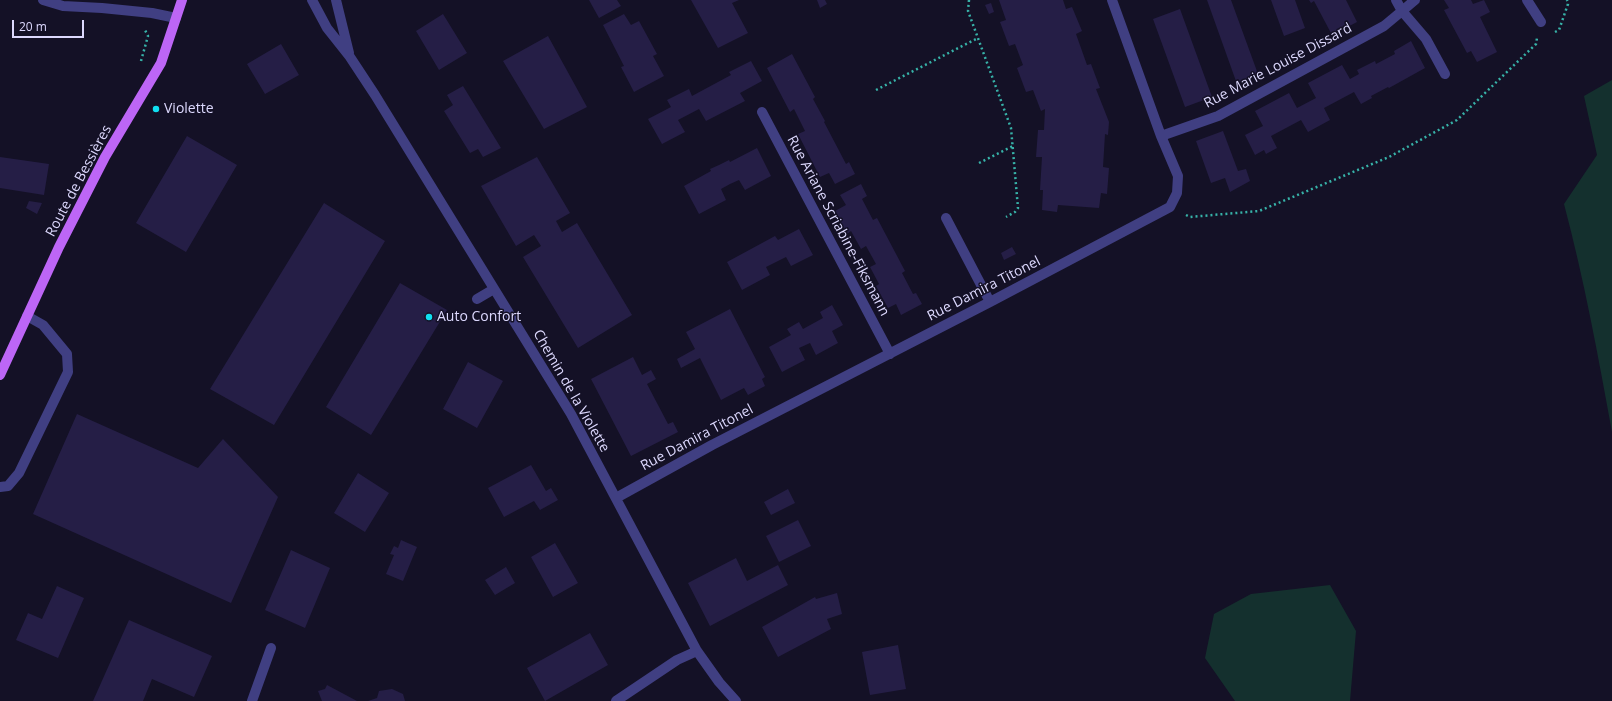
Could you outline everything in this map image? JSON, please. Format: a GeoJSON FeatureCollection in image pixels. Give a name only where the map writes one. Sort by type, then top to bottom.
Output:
{"type":"FeatureCollection","features":[{"type":"Feature","properties":{"kind":"main road","name":"Route de Bessières"},"geometry":{"type":"LineString","coordinates":[[0,374],[59,247],[105,157],[161,63],[182,0]]}},
{"type":"Feature","properties":{"kind":"street"},"geometry":{"type":"LineString","coordinates":[[43,0],[62,6],[109,8],[152,13],[176,18]]}},
{"type":"Feature","properties":{"kind":"street","name":"Chemin de la Violette"},"geometry":{"type":"LineString","coordinates":[[312,0],[327,28],[350,57],[375,95],[571,414],[697,651],[719,682],[736,701]]}},
{"type":"Feature","properties":{"kind":"street","name":"Chemin de la Violette"},"geometry":{"type":"LineString","coordinates":[[336,0],[350,57]]}},
{"type":"Feature","properties":{"kind":"street"},"geometry":{"type":"LineString","coordinates":[[1112,0],[1161,136],[1178,176],[1177,193],[1170,207]]}},
{"type":"Feature","properties":{"kind":"street"},"geometry":{"type":"LineString","coordinates":[[1396,0],[1402,11],[1426,39],[1444,74]]}},
{"type":"Feature","properties":{"kind":"street","name":"Rue Marie Louise Dissard"},"geometry":{"type":"LineString","coordinates":[[1161,136],[1218,116],[1384,26],[1415,0]]}},
{"type":"Feature","properties":{"kind":"street"},"geometry":{"type":"LineString","coordinates":[[1527,0],[1541,22]]}},
{"type":"Feature","properties":{"kind":"street","name":"Rue Ariane Scriabine-Fiksmann"},"geometry":{"type":"LineString","coordinates":[[762,112],[890,354]]}},
{"type":"Feature","properties":{"kind":"street","name":"Rue Damira Titonel"},"geometry":{"type":"LineString","coordinates":[[616,498],[712,445],[890,354],[1170,207]]}},
{"type":"Feature","properties":{"kind":"street"},"geometry":{"type":"LineString","coordinates":[[946,218],[990,302]]}},
{"type":"Feature","properties":{"kind":"street"},"geometry":{"type":"LineString","coordinates":[[477,299],[494,289]]}},
{"type":"Feature","properties":{"kind":"street"},"geometry":{"type":"LineString","coordinates":[[0,487],[8,486],[19,473],[68,372],[67,354],[43,325],[28,316]]}},
{"type":"Feature","properties":{"kind":"street"},"geometry":{"type":"LineString","coordinates":[[252,701],[271,648]]}},
{"type":"Feature","properties":{"kind":"street"},"geometry":{"type":"LineString","coordinates":[[616,701],[677,660],[697,651]]}},
{"type":"Feature","properties":{"kind":"path"},"geometry":{"type":"LineString","coordinates":[[970,0],[968,11],[1011,128],[1018,208],[1015,212],[1006,217]]}},
{"type":"Feature","properties":{"kind":"path"},"geometry":{"type":"LineString","coordinates":[[1170,207],[1190,216],[1259,211],[1389,157],[1457,120],[1536,44],[1541,22]]}},
{"type":"Feature","properties":{"kind":"path"},"geometry":{"type":"LineString","coordinates":[[876,90],[978,38]]}},
{"type":"Feature","properties":{"kind":"path"},"geometry":{"type":"LineString","coordinates":[[979,163],[1013,146]]}},
{"type":"Feature","properties":{"kind":"green space"},"geometry":{"type":"Polygon","coordinates":[[[1612,80],[1612,432],[1584,289],[1564,204],[1597,155],[1584,96],[1612,80]]]}},
{"type":"Feature","properties":{"kind":"green space"},"geometry":{"type":"Polygon","coordinates":[[[1330,585],[1356,631],[1350,701],[1235,701],[1205,658],[1214,614],[1251,594],[1330,585]]]}},
{"type":"Feature","properties":{"kind":"building"},"geometry":{"type":"Polygon","coordinates":[[[589,0],[617,0],[621,6],[599,18],[589,0]]]}},
{"type":"Feature","properties":{"kind":"building"},"geometry":{"type":"Polygon","coordinates":[[[691,0],[739,0],[732,3],[748,33],[718,48],[691,0]]]}},
{"type":"Feature","properties":{"kind":"building"},"geometry":{"type":"Polygon","coordinates":[[[817,0],[825,0],[827,4],[820,8],[817,0]]]}},
{"type":"Feature","properties":{"kind":"building"},"geometry":{"type":"Polygon","coordinates":[[[999,0],[1063,0],[1066,9],[1072,7],[1082,31],[1076,34],[1087,65],[1091,64],[1100,88],[1096,89],[1109,122],[1108,135],[1105,134],[1103,167],[1109,168],[1107,194],[1101,193],[1099,208],[1058,205],[1057,212],[1042,210],[1043,190],[1040,190],[1042,157],[1036,157],[1038,130],[1044,130],[1045,109],[1041,111],[1033,90],[1026,92],[1017,68],[1023,65],[1015,44],[1009,46],[1000,22],[1006,20],[999,0]]]}},
{"type":"Feature","properties":{"kind":"building"},"geometry":{"type":"Polygon","coordinates":[[[1207,0],[1231,0],[1258,74],[1237,84],[1207,0]]]}},
{"type":"Feature","properties":{"kind":"building"},"geometry":{"type":"Polygon","coordinates":[[[1271,0],[1295,0],[1305,28],[1284,36],[1271,0]]]}},
{"type":"Feature","properties":{"kind":"building"},"geometry":{"type":"Polygon","coordinates":[[[1309,0],[1346,0],[1357,22],[1332,35],[1314,1],[1311,3],[1309,0]]]}},
{"type":"Feature","properties":{"kind":"building"},"geometry":{"type":"Polygon","coordinates":[[[1444,0],[1471,0],[1473,4],[1484,0],[1490,12],[1480,17],[1497,52],[1477,62],[1471,51],[1467,53],[1444,10],[1449,8],[1444,0]]]}},
{"type":"Feature","properties":{"kind":"building"},"geometry":{"type":"Polygon","coordinates":[[[991,3],[994,12],[989,14],[985,5],[991,3]]]}},
{"type":"Feature","properties":{"kind":"building"},"geometry":{"type":"Polygon","coordinates":[[[1180,9],[1212,97],[1185,107],[1153,19],[1180,9]]]}},
{"type":"Feature","properties":{"kind":"building"},"geometry":{"type":"Polygon","coordinates":[[[443,14],[467,53],[439,70],[416,31],[443,14]]]}},
{"type":"Feature","properties":{"kind":"building"},"geometry":{"type":"Polygon","coordinates":[[[624,14],[631,25],[639,21],[657,54],[653,56],[664,76],[634,92],[621,67],[624,66],[603,25],[624,14]]]}},
{"type":"Feature","properties":{"kind":"building"},"geometry":{"type":"Polygon","coordinates":[[[548,36],[587,107],[544,129],[503,61],[548,36]]]}},
{"type":"Feature","properties":{"kind":"building"},"geometry":{"type":"Polygon","coordinates":[[[1411,41],[1425,68],[1371,96],[1372,98],[1361,104],[1354,92],[1324,108],[1330,120],[1308,132],[1301,120],[1271,136],[1277,148],[1266,154],[1264,150],[1255,155],[1245,135],[1263,126],[1255,111],[1289,93],[1297,108],[1316,98],[1308,83],[1342,65],[1350,79],[1359,74],[1357,70],[1375,61],[1376,64],[1395,54],[1394,51],[1411,41]]]}},
{"type":"Feature","properties":{"kind":"building"},"geometry":{"type":"Polygon","coordinates":[[[281,44],[299,75],[265,94],[247,64],[281,44]]]}},
{"type":"Feature","properties":{"kind":"building"},"geometry":{"type":"Polygon","coordinates":[[[792,54],[815,97],[813,99],[846,164],[849,162],[855,174],[835,184],[829,173],[820,177],[798,134],[805,131],[794,109],[790,112],[767,68],[792,54]]]}},
{"type":"Feature","properties":{"kind":"building"},"geometry":{"type":"Polygon","coordinates":[[[751,61],[762,81],[740,93],[745,101],[706,121],[699,109],[678,120],[685,132],[662,144],[648,119],[671,107],[667,100],[689,89],[692,96],[731,75],[729,72],[751,61]]]}},
{"type":"Feature","properties":{"kind":"building"},"geometry":{"type":"Polygon","coordinates":[[[463,86],[501,148],[483,157],[478,149],[470,153],[444,111],[453,105],[447,95],[463,86]]]}},
{"type":"Feature","properties":{"kind":"building"},"geometry":{"type":"Polygon","coordinates":[[[1223,131],[1238,171],[1246,169],[1250,181],[1230,192],[1225,178],[1211,183],[1196,141],[1223,131]]]}},
{"type":"Feature","properties":{"kind":"building"},"geometry":{"type":"Polygon","coordinates":[[[187,136],[237,165],[186,252],[136,223],[187,136]]]}},
{"type":"Feature","properties":{"kind":"building"},"geometry":{"type":"Polygon","coordinates":[[[757,148],[771,176],[745,190],[739,180],[730,184],[721,189],[726,200],[699,214],[684,186],[711,171],[710,169],[729,160],[730,162],[757,148]]]}},
{"type":"Feature","properties":{"kind":"building"},"geometry":{"type":"Polygon","coordinates":[[[0,157],[49,164],[44,195],[0,188],[0,157]]]}},
{"type":"Feature","properties":{"kind":"building"},"geometry":{"type":"Polygon","coordinates":[[[537,157],[570,213],[556,221],[562,232],[577,223],[632,315],[578,348],[523,257],[541,246],[534,235],[516,246],[481,186],[537,157]]]}},
{"type":"Feature","properties":{"kind":"building"},"geometry":{"type":"Polygon","coordinates":[[[861,184],[867,196],[862,199],[873,220],[877,218],[905,271],[902,273],[913,294],[916,293],[922,304],[901,315],[896,304],[888,308],[876,286],[879,284],[870,267],[876,264],[866,246],[861,249],[851,231],[847,234],[835,211],[846,205],[840,195],[861,184]]]}},
{"type":"Feature","properties":{"kind":"building"},"geometry":{"type":"Polygon","coordinates":[[[29,201],[42,203],[37,214],[26,208],[29,201]]]}},
{"type":"Feature","properties":{"kind":"building"},"geometry":{"type":"Polygon","coordinates":[[[324,203],[385,241],[274,425],[210,389],[324,203]]]}},
{"type":"Feature","properties":{"kind":"building"},"geometry":{"type":"Polygon","coordinates":[[[799,229],[813,255],[791,266],[786,257],[766,267],[770,275],[742,290],[727,262],[775,236],[778,240],[799,229]]]}},
{"type":"Feature","properties":{"kind":"building"},"geometry":{"type":"Polygon","coordinates":[[[1012,247],[1016,254],[1004,260],[1001,253],[1012,247]]]}},
{"type":"Feature","properties":{"kind":"building"},"geometry":{"type":"Polygon","coordinates":[[[400,283],[447,310],[371,435],[326,407],[400,283]]]}},
{"type":"Feature","properties":{"kind":"building"},"geometry":{"type":"Polygon","coordinates":[[[832,305],[843,325],[832,331],[838,343],[816,355],[810,343],[799,348],[805,360],[782,372],[769,347],[791,335],[787,329],[799,322],[803,329],[823,318],[820,312],[832,305]]]}},
{"type":"Feature","properties":{"kind":"building"},"geometry":{"type":"Polygon","coordinates":[[[730,309],[765,377],[762,379],[765,386],[748,395],[744,388],[721,400],[700,358],[681,368],[677,359],[695,349],[686,332],[730,309]]]}},
{"type":"Feature","properties":{"kind":"building"},"geometry":{"type":"Polygon","coordinates":[[[633,357],[642,375],[651,370],[656,379],[647,384],[668,424],[673,422],[678,432],[631,456],[591,379],[633,357]]]}},
{"type":"Feature","properties":{"kind":"building"},"geometry":{"type":"Polygon","coordinates":[[[468,362],[503,381],[477,428],[443,409],[468,362]]]}},
{"type":"Feature","properties":{"kind":"building"},"geometry":{"type":"Polygon","coordinates":[[[77,414],[198,468],[223,439],[278,497],[231,603],[33,514],[77,414]]]}},
{"type":"Feature","properties":{"kind":"building"},"geometry":{"type":"Polygon","coordinates":[[[531,465],[546,491],[551,488],[558,500],[540,510],[534,501],[504,517],[488,488],[531,465]]]}},
{"type":"Feature","properties":{"kind":"building"},"geometry":{"type":"Polygon","coordinates":[[[358,473],[389,493],[365,532],[334,513],[358,473]]]}},
{"type":"Feature","properties":{"kind":"building"},"geometry":{"type":"Polygon","coordinates":[[[788,489],[795,503],[771,515],[764,502],[788,489]]]}},
{"type":"Feature","properties":{"kind":"building"},"geometry":{"type":"Polygon","coordinates":[[[798,520],[811,546],[779,562],[766,536],[798,520]]]}},
{"type":"Feature","properties":{"kind":"building"},"geometry":{"type":"Polygon","coordinates":[[[401,540],[417,547],[403,581],[386,574],[394,555],[390,554],[394,546],[398,548],[401,540]]]}},
{"type":"Feature","properties":{"kind":"building"},"geometry":{"type":"Polygon","coordinates":[[[555,543],[578,583],[553,597],[531,557],[555,543]]]}},
{"type":"Feature","properties":{"kind":"building"},"geometry":{"type":"Polygon","coordinates":[[[291,550],[330,568],[305,628],[265,610],[291,550]]]}},
{"type":"Feature","properties":{"kind":"building"},"geometry":{"type":"Polygon","coordinates":[[[736,558],[747,581],[778,565],[788,585],[710,626],[688,583],[736,558]]]}},
{"type":"Feature","properties":{"kind":"building"},"geometry":{"type":"Polygon","coordinates":[[[506,567],[515,583],[495,595],[485,580],[506,567]]]}},
{"type":"Feature","properties":{"kind":"building"},"geometry":{"type":"Polygon","coordinates":[[[57,586],[84,598],[58,658],[16,640],[28,613],[42,619],[57,586]]]}},
{"type":"Feature","properties":{"kind":"building"},"geometry":{"type":"Polygon","coordinates":[[[837,593],[842,614],[827,619],[831,629],[778,657],[762,627],[815,597],[816,599],[837,593]]]}},
{"type":"Feature","properties":{"kind":"building"},"geometry":{"type":"Polygon","coordinates":[[[129,620],[212,656],[194,697],[152,679],[143,701],[93,701],[129,620]]]}},
{"type":"Feature","properties":{"kind":"building"},"geometry":{"type":"Polygon","coordinates":[[[590,633],[608,665],[545,701],[527,668],[590,633]]]}},
{"type":"Feature","properties":{"kind":"building"},"geometry":{"type":"Polygon","coordinates":[[[898,645],[906,689],[870,695],[862,652],[898,645]]]}},
{"type":"Feature","properties":{"kind":"building"},"geometry":{"type":"Polygon","coordinates":[[[327,685],[357,701],[322,701],[318,691],[325,689],[327,685]]]}},
{"type":"Feature","properties":{"kind":"building"},"geometry":{"type":"Polygon","coordinates":[[[392,689],[403,694],[405,701],[368,701],[377,698],[379,691],[392,689]]]}},
{"type":"Feature","properties":{"kind":"place","name":"Violette"},"geometry":{"type":"Point","coordinates":[156,109]}},
{"type":"Feature","properties":{"kind":"place","name":"Auto Confort"},"geometry":{"type":"Point","coordinates":[429,317]}}]}
